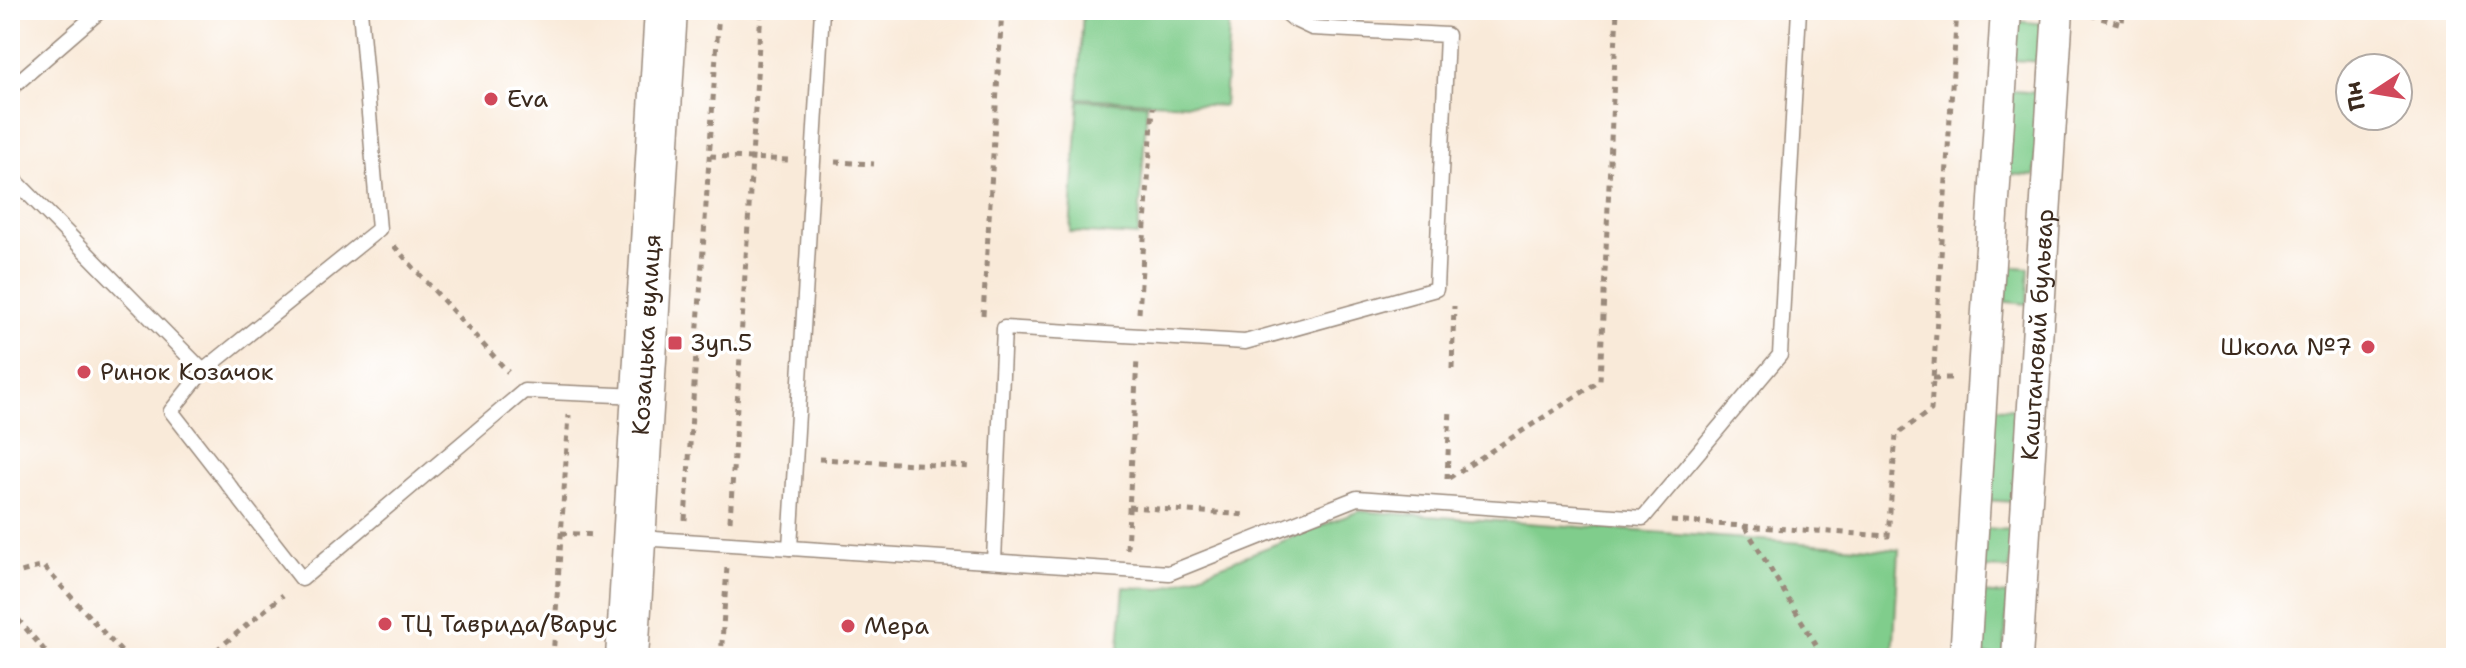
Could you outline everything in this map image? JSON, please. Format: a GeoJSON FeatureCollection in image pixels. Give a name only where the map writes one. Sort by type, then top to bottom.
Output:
{"type":"FeatureCollection","features":[{"type":"Feature","properties":{"kind":"street","name":"Козацька вулиця"},"geometry":{"type":"LineString","coordinates":[[627,658],[666,10]]}},
{"type":"Feature","properties":{"kind":"street"},"geometry":{"type":"LineString","coordinates":[[1965,658],[2006,10]]}},
{"type":"Feature","properties":{"kind":"street","name":"Каштановий бульвар"},"geometry":{"type":"LineString","coordinates":[[2017,658],[2070,12]]}},
{"type":"Feature","properties":{"kind":"lane"},"geometry":{"type":"LineString","coordinates":[[10,89],[101,10]]}},
{"type":"Feature","properties":{"kind":"lane"},"geometry":{"type":"LineString","coordinates":[[360,10],[379,229],[203,371],[171,411],[302,579],[524,391],[570,390],[643,396]]}},
{"type":"Feature","properties":{"kind":"lane"},"geometry":{"type":"LineString","coordinates":[[790,548],[822,10]]}},
{"type":"Feature","properties":{"kind":"lane"},"geometry":{"type":"LineString","coordinates":[[994,561],[1004,328],[1245,342],[1436,289],[1447,35],[1312,28],[1283,10]]}},
{"type":"Feature","properties":{"kind":"lane"},"geometry":{"type":"LineString","coordinates":[[635,538],[1169,573],[1357,498],[1643,518],[1780,355],[1799,10]]}},
{"type":"Feature","properties":{"kind":"lane"},"geometry":{"type":"LineString","coordinates":[[10,175],[203,371]]}},
{"type":"Feature","properties":{"kind":"path"},"geometry":{"type":"LineString","coordinates":[[684,541],[719,10]]}},
{"type":"Feature","properties":{"kind":"path"},"geometry":{"type":"LineString","coordinates":[[721,658],[761,10]]}},
{"type":"Feature","properties":{"kind":"path"},"geometry":{"type":"LineString","coordinates":[[983,325],[1002,10]]}},
{"type":"Feature","properties":{"kind":"path"},"geometry":{"type":"LineString","coordinates":[[1433,479],[1447,480],[1600,381],[1617,10]]}},
{"type":"Feature","properties":{"kind":"path"},"geometry":{"type":"LineString","coordinates":[[1643,518],[1888,536],[1896,435],[1931,410],[1957,10]]}},
{"type":"Feature","properties":{"kind":"path"},"geometry":{"type":"LineString","coordinates":[[2070,12],[2122,24],[2123,10]]}},
{"type":"Feature","properties":{"kind":"path"},"geometry":{"type":"LineString","coordinates":[[379,229],[524,391]]}},
{"type":"Feature","properties":{"kind":"path"},"geometry":{"type":"LineString","coordinates":[[553,658],[570,390]]}},
{"type":"Feature","properties":{"kind":"path"},"geometry":{"type":"LineString","coordinates":[[1447,480],[1450,408]]}},
{"type":"Feature","properties":{"kind":"path"},"geometry":{"type":"LineString","coordinates":[[973,482],[975,451]]}},
{"type":"Feature","properties":{"kind":"path"},"geometry":{"type":"LineString","coordinates":[[794,457],[974,467]]}},
{"type":"Feature","properties":{"kind":"path"},"geometry":{"type":"LineString","coordinates":[[1129,507],[1257,515]]}},
{"type":"Feature","properties":{"kind":"path"},"geometry":{"type":"LineString","coordinates":[[1745,526],[1824,658]]}},
{"type":"Feature","properties":{"kind":"path"},"geometry":{"type":"LineString","coordinates":[[10,575],[43,566],[127,658]]}},
{"type":"Feature","properties":{"kind":"path"},"geometry":{"type":"LineString","coordinates":[[207,658],[302,579]]}},
{"type":"Feature","properties":{"kind":"path"},"geometry":{"type":"LineString","coordinates":[[10,610],[51,658]]}},
{"type":"Feature","properties":{"kind":"green space"},"geometry":{"type":"Polygon","coordinates":[[[1083,10],[1230,10],[1224,106],[1078,98],[1083,10]]]}},
{"type":"Feature","properties":{"kind":"green space"},"geometry":{"type":"Polygon","coordinates":[[[2016,21],[2045,24],[2043,62],[2013,60],[2016,21]]]}},
{"type":"Feature","properties":{"kind":"green space"},"geometry":{"type":"Polygon","coordinates":[[[2012,91],[2041,93],[2035,176],[2006,174],[2012,91]]]}},
{"type":"Feature","properties":{"kind":"green space"},"geometry":{"type":"Polygon","coordinates":[[[1079,100],[1147,104],[1138,236],[1070,232],[1079,100]]]}},
{"type":"Feature","properties":{"kind":"green space"},"geometry":{"type":"Polygon","coordinates":[[[2000,266],[2029,268],[2027,304],[1998,301],[2000,266]]]}},
{"type":"Feature","properties":{"kind":"green space"},"geometry":{"type":"Polygon","coordinates":[[[1991,407],[2020,409],[2014,502],[1985,500],[1991,407]]]}},
{"type":"Feature","properties":{"kind":"green space"},"geometry":{"type":"Polygon","coordinates":[[[1359,511],[1899,550],[1893,658],[1118,658],[1124,587],[1162,589],[1359,511]]]}},
{"type":"Feature","properties":{"kind":"green space"},"geometry":{"type":"Polygon","coordinates":[[[1983,528],[2012,530],[2010,569],[1980,568],[1983,528]]]}},
{"type":"Feature","properties":{"kind":"green space"},"geometry":{"type":"Polygon","coordinates":[[[1979,593],[2008,595],[2004,656],[1975,654],[1979,593]]]}},
{"type":"Feature","properties":{"kind":"place","name":"Eva"},"geometry":{"type":"Point","coordinates":[491,99]}},
{"type":"Feature","properties":{"kind":"place","name":"Зуп.5"},"geometry":{"type":"Point","coordinates":[675,343]}},
{"type":"Feature","properties":{"kind":"place","name":"Школа №7"},"geometry":{"type":"Point","coordinates":[2368,347]}},
{"type":"Feature","properties":{"kind":"place","name":"Ринок Козачок"},"geometry":{"type":"Point","coordinates":[84,372]}},
{"type":"Feature","properties":{"kind":"place","name":"ТЦ Таврида/Варус"},"geometry":{"type":"Point","coordinates":[385,624]}},
{"type":"Feature","properties":{"kind":"place","name":"Мера"},"geometry":{"type":"Point","coordinates":[848,626]}}]}
